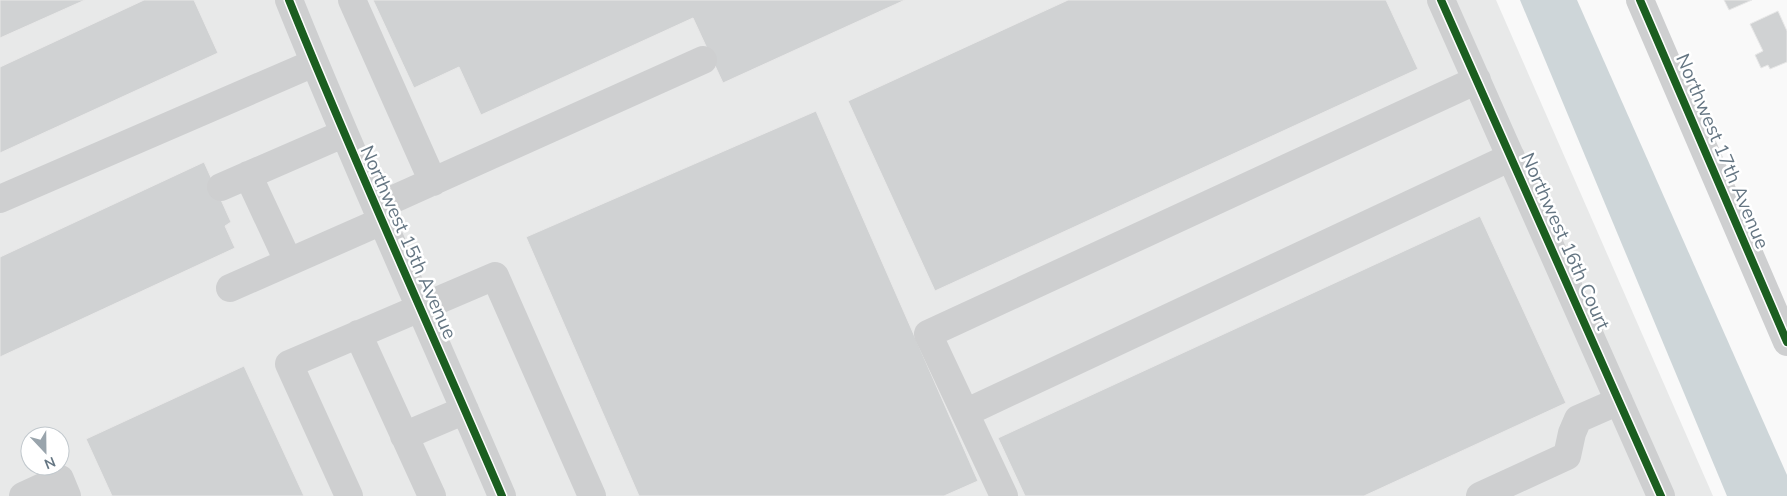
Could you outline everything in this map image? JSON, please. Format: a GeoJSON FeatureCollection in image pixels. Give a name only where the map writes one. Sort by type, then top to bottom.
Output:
{"type":"FeatureCollection","features":[{"type":"Feature","properties":{"kind":"street","name":"Northwest 15th Avenue"},"geometry":{"type":"LineString","coordinates":[[289,0],[343,134],[421,307],[502,496]]}},
{"type":"Feature","properties":{"kind":"street"},"geometry":{"type":"LineString","coordinates":[[352,0],[433,182]]}},
{"type":"Feature","properties":{"kind":"street","name":"Northwest 16th Court"},"geometry":{"type":"LineString","coordinates":[[1442,0],[1659,495]]}},
{"type":"Feature","properties":{"kind":"street","name":"Northwest 17th Avenue"},"geometry":{"type":"LineString","coordinates":[[1640,0],[1787,342]]}},
{"type":"Feature","properties":{"kind":"street"},"geometry":{"type":"LineString","coordinates":[[230,288],[288,261],[379,214],[433,182],[704,60]]}},
{"type":"Feature","properties":{"kind":"street"},"geometry":{"type":"LineString","coordinates":[[0,199],[314,63]]}},
{"type":"Feature","properties":{"kind":"street"},"geometry":{"type":"LineString","coordinates":[[1004,496],[928,334],[1477,80]]}},
{"type":"Feature","properties":{"kind":"street"},"geometry":{"type":"LineString","coordinates":[[221,187],[343,134]]}},
{"type":"Feature","properties":{"kind":"street"},"geometry":{"type":"LineString","coordinates":[[965,414],[1511,157]]}},
{"type":"Feature","properties":{"kind":"street"},"geometry":{"type":"LineString","coordinates":[[248,175],[288,261]]}},
{"type":"Feature","properties":{"kind":"street"},"geometry":{"type":"LineString","coordinates":[[349,496],[289,364],[495,276],[592,496]]}},
{"type":"Feature","properties":{"kind":"street"},"geometry":{"type":"LineString","coordinates":[[358,334],[432,496]]}},
{"type":"Feature","properties":{"kind":"street"},"geometry":{"type":"LineString","coordinates":[[1480,496],[1567,456],[1572,433],[1578,419],[1619,401]]}},
{"type":"Feature","properties":{"kind":"street"},"geometry":{"type":"LineString","coordinates":[[404,436],[466,410]]}},
{"type":"Feature","properties":{"kind":"street"},"geometry":{"type":"LineString","coordinates":[[23,496],[60,479],[68,496]]}},
{"type":"Feature","properties":{"kind":"shaded area"},"geometry":{"type":"Polygon","coordinates":[[[0,0],[1496,0],[1713,496],[0,496],[0,0]]]}},
{"type":"Feature","properties":{"kind":"shaded area"},"geometry":{"type":"Polygon","coordinates":[[[1520,0],[1577,0],[1787,475],[1787,496],[1727,496],[1520,0]]]}},
{"type":"Feature","properties":{"kind":"building"},"geometry":{"type":"Polygon","coordinates":[[[0,0],[85,0],[0,38],[0,0]]]}},
{"type":"Feature","properties":{"kind":"building"},"geometry":{"type":"Polygon","coordinates":[[[144,0],[194,0],[218,53],[0,153],[0,67],[144,0]]]}},
{"type":"Feature","properties":{"kind":"building"},"geometry":{"type":"Polygon","coordinates":[[[373,0],[905,0],[723,83],[693,18],[481,115],[459,67],[414,88],[373,0]]]}},
{"type":"Feature","properties":{"kind":"building"},"geometry":{"type":"Polygon","coordinates":[[[1068,0],[1386,0],[1418,69],[935,291],[848,101],[1068,0]]]}},
{"type":"Feature","properties":{"kind":"building"},"geometry":{"type":"Polygon","coordinates":[[[1724,0],[1752,0],[1729,10],[1724,0]]]}},
{"type":"Feature","properties":{"kind":"building"},"geometry":{"type":"Polygon","coordinates":[[[1778,11],[1787,31],[1787,62],[1770,69],[1768,65],[1761,68],[1755,55],[1763,51],[1750,24],[1778,11]]]}},
{"type":"Feature","properties":{"kind":"building"},"geometry":{"type":"Polygon","coordinates":[[[816,111],[978,481],[944,496],[639,496],[526,237],[816,111]]]}},
{"type":"Feature","properties":{"kind":"building"},"geometry":{"type":"Polygon","coordinates":[[[204,162],[231,222],[225,226],[235,248],[0,357],[0,257],[204,162]]]}},
{"type":"Feature","properties":{"kind":"building"},"geometry":{"type":"Polygon","coordinates":[[[1480,216],[1566,403],[1364,496],[1025,496],[998,438],[1480,216]]]}},
{"type":"Feature","properties":{"kind":"building"},"geometry":{"type":"Polygon","coordinates":[[[244,366],[304,496],[112,496],[86,439],[244,366]]]}},
{"type":"Feature","properties":{"kind":"cycle path"},"geometry":{"type":"LineString","coordinates":[[289,0],[367,187],[502,496]]}},
{"type":"Feature","properties":{"kind":"cycle path"},"geometry":{"type":"LineString","coordinates":[[1441,0],[1661,496]]}},
{"type":"Feature","properties":{"kind":"cycle path"},"geometry":{"type":"LineString","coordinates":[[1640,0],[1787,342]]}}]}
